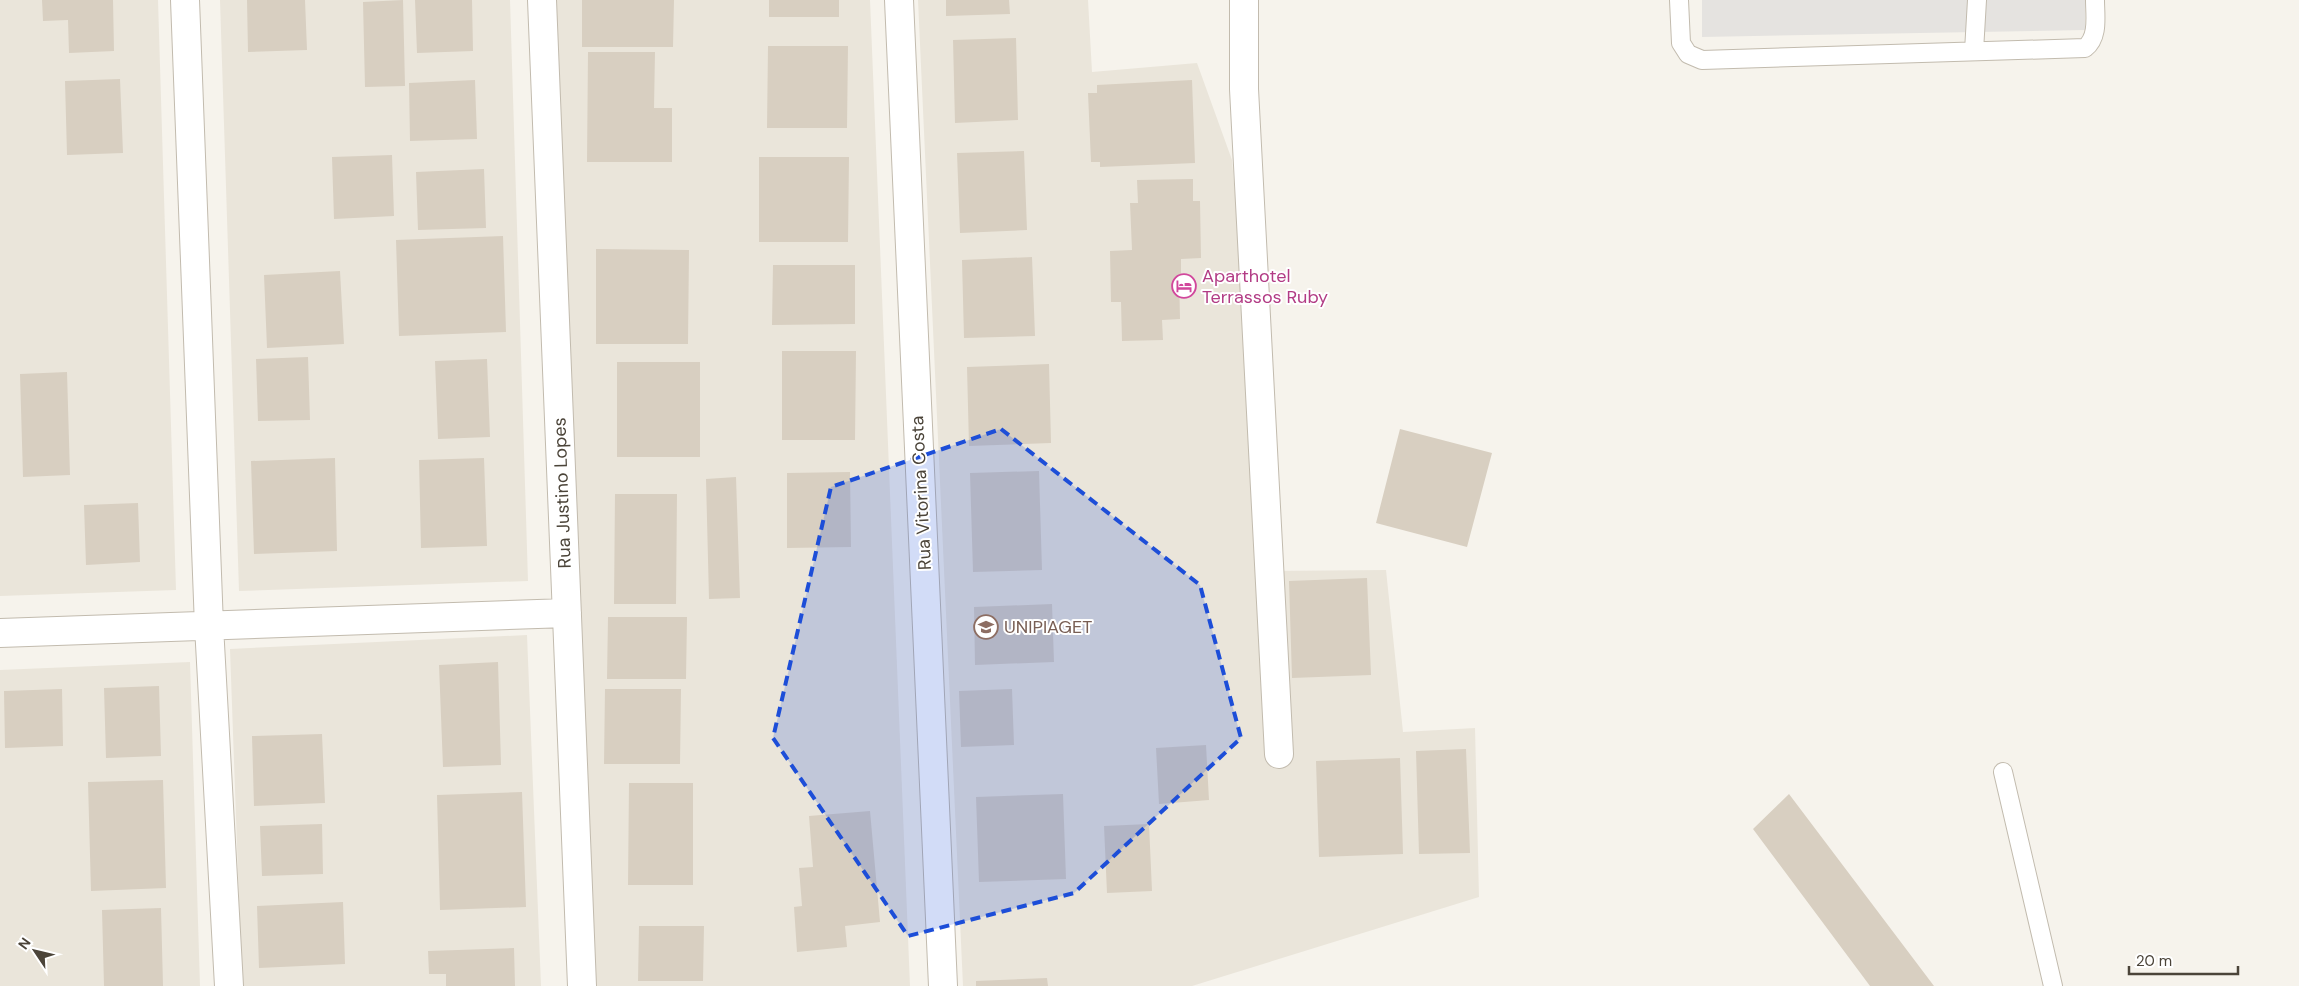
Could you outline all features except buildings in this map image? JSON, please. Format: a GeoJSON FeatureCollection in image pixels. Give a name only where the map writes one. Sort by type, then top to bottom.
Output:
{"type":"FeatureCollection","features":[{"type":"Feature","properties":{"kind":"street"},"geometry":{"type":"LineString","coordinates":[[185,0],[209,626],[229,986]]}},
{"type":"Feature","properties":{"kind":"street","name":"Rua Justino Lopes"},"geometry":{"type":"LineString","coordinates":[[542,0],[582,986]]}},
{"type":"Feature","properties":{"kind":"street","name":"Rua Vitorina Costa"},"geometry":{"type":"LineString","coordinates":[[899,0],[943,986]]}},
{"type":"Feature","properties":{"kind":"street"},"geometry":{"type":"LineString","coordinates":[[1244,0],[1244,89],[1279,754]]}},
{"type":"Feature","properties":{"kind":"street"},"geometry":{"type":"LineString","coordinates":[[0,632],[567,613]]}},
{"type":"Feature","properties":{"kind":"lane"},"geometry":{"type":"LineString","coordinates":[[1679,0],[1681,43],[1688,54],[1702,60],[2085,48],[2091,43],[2095,33],[2095,0]]}},
{"type":"Feature","properties":{"kind":"lane"},"geometry":{"type":"LineString","coordinates":[[1974,51],[1976,0]]}},
{"type":"Feature","properties":{"kind":"lane"},"geometry":{"type":"LineString","coordinates":[[2003,772],[2053,986]]}},
{"type":"Feature","properties":{"kind":"highlighted area"},"geometry":{"type":"Polygon","coordinates":[[[1001,429],[1200,585],[1241,738],[1074,893],[908,936],[773,738],[831,487],[1001,429]]]}},
{"type":"Feature","properties":{"kind":"shaded area"},"geometry":{"type":"Polygon","coordinates":[[[0,0],[158,0],[176,590],[0,596],[0,0]]]}},
{"type":"Feature","properties":{"kind":"shaded area"},"geometry":{"type":"Polygon","coordinates":[[[220,0],[510,0],[528,581],[239,591],[220,0]]]}},
{"type":"Feature","properties":{"kind":"shaded area"},"geometry":{"type":"Polygon","coordinates":[[[555,0],[870,0],[910,986],[596,986],[555,0]]]}},
{"type":"Feature","properties":{"kind":"shaded area"},"geometry":{"type":"Polygon","coordinates":[[[918,0],[1088,0],[1092,72],[1197,63],[1232,160],[1267,571],[1386,570],[1403,732],[1475,728],[1479,897],[1192,986],[963,986],[918,0]]]}},
{"type":"Feature","properties":{"kind":"shaded area"},"geometry":{"type":"Polygon","coordinates":[[[1702,0],[2085,0],[2085,30],[1702,37],[1702,0]]]}},
{"type":"Feature","properties":{"kind":"shaded area"},"geometry":{"type":"Polygon","coordinates":[[[527,635],[541,986],[242,986],[230,649],[527,635]]]}},
{"type":"Feature","properties":{"kind":"shaded area"},"geometry":{"type":"Polygon","coordinates":[[[190,662],[200,986],[0,986],[0,670],[190,662]]]}},
{"type":"Feature","properties":{"kind":"place","name":"Aparthotel Terrassos Ruby"},"geometry":{"type":"Point","coordinates":[1184,286]}},
{"type":"Feature","properties":{"kind":"place","name":"UNIPIAGET"},"geometry":{"type":"Point","coordinates":[986,627]}}]}
